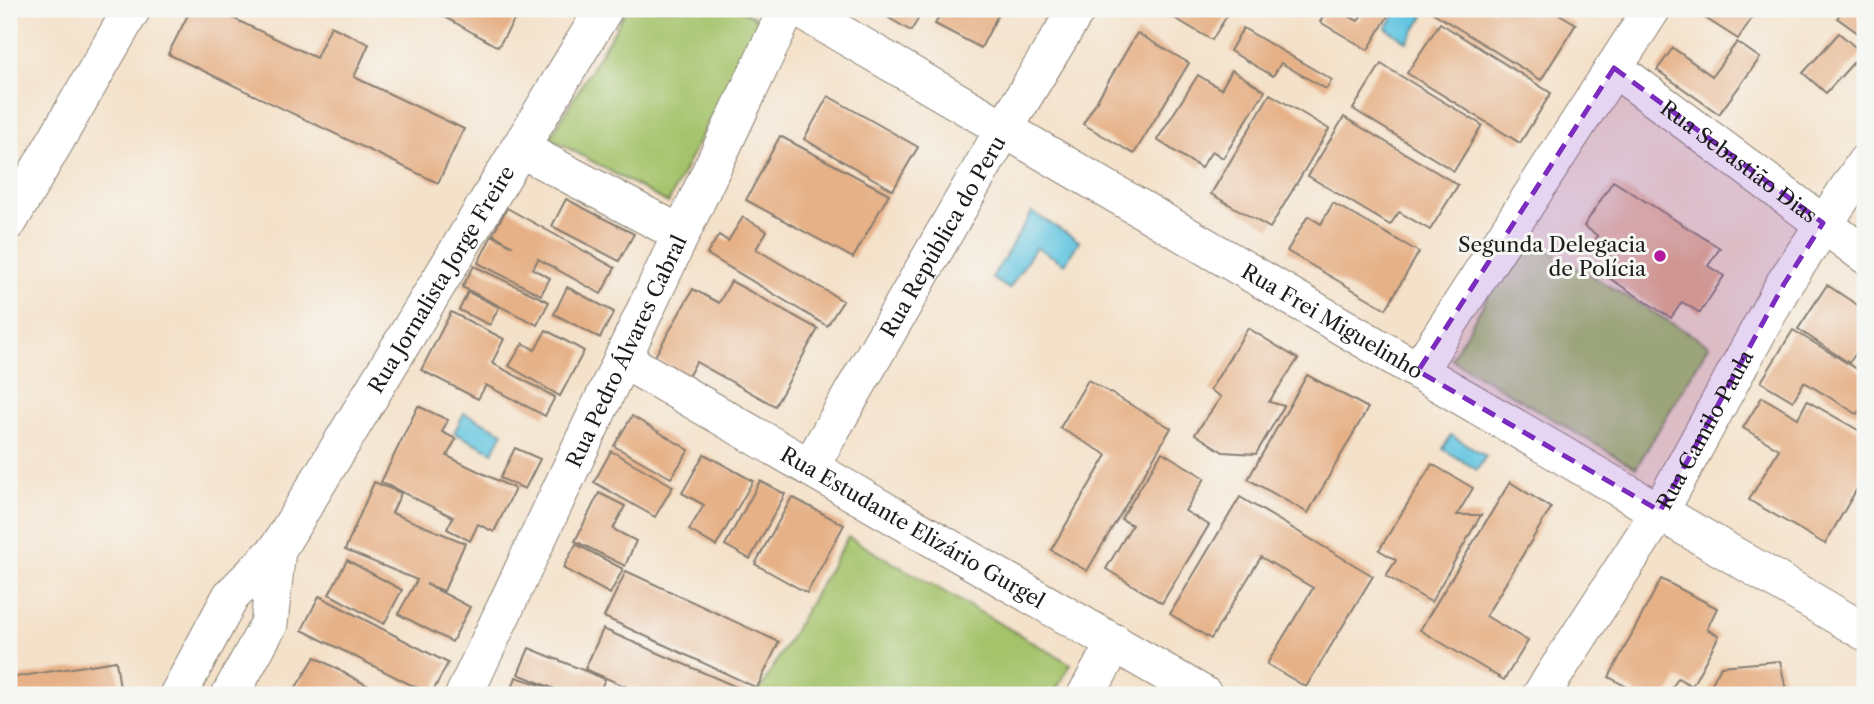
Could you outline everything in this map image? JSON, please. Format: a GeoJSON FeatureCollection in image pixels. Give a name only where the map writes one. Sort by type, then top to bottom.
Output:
{"type":"FeatureCollection","features":[{"type":"Feature","properties":{"kind":"street"},"geometry":{"type":"LineString","coordinates":[[9,221],[132,9]]}},
{"type":"Feature","properties":{"kind":"street","name":"Rua Jornalista Jorge Freire"},"geometry":{"type":"LineString","coordinates":[[178,695],[231,596],[277,550],[604,9]]}},
{"type":"Feature","properties":{"kind":"street","name":"Rua Pedro Álvares Cabral"},"geometry":{"type":"LineString","coordinates":[[464,695],[787,9]]}},
{"type":"Feature","properties":{"kind":"street","name":"Rua Frei Miguelinho"},"geometry":{"type":"LineString","coordinates":[[799,9],[1865,632]]}},
{"type":"Feature","properties":{"kind":"street","name":"Rua República do Peru"},"geometry":{"type":"LineString","coordinates":[[810,467],[1004,129],[1077,9]]}},
{"type":"Feature","properties":{"kind":"street"},"geometry":{"type":"LineString","coordinates":[[1418,371],[1652,9]]}},
{"type":"Feature","properties":{"kind":"street","name":"Rua Sebastião Dias"},"geometry":{"type":"LineString","coordinates":[[1614,68],[1865,255]]}},
{"type":"Feature","properties":{"kind":"street"},"geometry":{"type":"LineString","coordinates":[[519,148],[681,234]]}},
{"type":"Feature","properties":{"kind":"street","name":"Rua Camilo Paula"},"geometry":{"type":"LineString","coordinates":[[1541,695],[1660,511],[1784,284],[1865,163]]}},
{"type":"Feature","properties":{"kind":"street","name":"Rua Estudante Elizário Gurgel"},"geometry":{"type":"LineString","coordinates":[[622,359],[1204,695]]}},
{"type":"Feature","properties":{"kind":"street","name":"Rua Jornalista Jorge Freire"},"geometry":{"type":"LineString","coordinates":[[230,695],[269,624],[277,550]]}},
{"type":"Feature","properties":{"kind":"street"},"geometry":{"type":"LineString","coordinates":[[1086,695],[1115,643]]}},
{"type":"Feature","properties":{"kind":"highlighted area"},"geometry":{"type":"Polygon","coordinates":[[[1614,68],[1823,223],[1784,284],[1660,511],[1418,371],[1614,68]]]}},
{"type":"Feature","properties":{"kind":"green space"},"geometry":{"type":"Polygon","coordinates":[[[627,9],[739,9],[759,20],[668,203],[550,138],[627,9]]]}},
{"type":"Feature","properties":{"kind":"green space"},"geometry":{"type":"Polygon","coordinates":[[[1524,236],[1709,345],[1636,468],[1451,359],[1524,236]]]}},
{"type":"Feature","properties":{"kind":"green space"},"geometry":{"type":"Polygon","coordinates":[[[848,537],[1071,664],[1053,695],[757,695],[848,537]]]}},
{"type":"Feature","properties":{"kind":"water"},"geometry":{"type":"Polygon","coordinates":[[[1398,9],[1412,9],[1424,16],[1407,42],[1386,28],[1398,9]]]}},
{"type":"Feature","properties":{"kind":"water"},"geometry":{"type":"Polygon","coordinates":[[[1032,212],[1079,241],[1065,264],[1036,247],[1009,289],[992,278],[1032,212]]]}},
{"type":"Feature","properties":{"kind":"water"},"geometry":{"type":"Polygon","coordinates":[[[464,413],[503,432],[493,452],[454,433],[464,413]]]}},
{"type":"Feature","properties":{"kind":"water"},"geometry":{"type":"Polygon","coordinates":[[[1451,435],[1486,456],[1477,470],[1443,449],[1451,435]]]}},
{"type":"Feature","properties":{"kind":"building"},"geometry":{"type":"Polygon","coordinates":[[[191,9],[214,9],[316,58],[331,26],[369,44],[354,77],[464,129],[438,183],[168,54],[191,9]]]}},
{"type":"Feature","properties":{"kind":"building"},"geometry":{"type":"Polygon","coordinates":[[[431,9],[521,9],[498,47],[431,9]]]}},
{"type":"Feature","properties":{"kind":"building"},"geometry":{"type":"Polygon","coordinates":[[[894,9],[924,9],[911,31],[889,18],[894,9]]]}},
{"type":"Feature","properties":{"kind":"building"},"geometry":{"type":"Polygon","coordinates":[[[943,9],[1001,9],[981,48],[935,24],[943,9]]]}},
{"type":"Feature","properties":{"kind":"building"},"geometry":{"type":"Polygon","coordinates":[[[1159,9],[1231,9],[1212,40],[1159,9]]]}},
{"type":"Feature","properties":{"kind":"building"},"geometry":{"type":"Polygon","coordinates":[[[1328,9],[1336,9],[1358,21],[1365,9],[1392,9],[1368,50],[1320,22],[1328,9]]]}},
{"type":"Feature","properties":{"kind":"building"},"geometry":{"type":"Polygon","coordinates":[[[1427,9],[1551,9],[1576,24],[1541,80],[1427,9]]]}},
{"type":"Feature","properties":{"kind":"building"},"geometry":{"type":"Polygon","coordinates":[[[1691,9],[1758,9],[1738,39],[1691,9]]]}},
{"type":"Feature","properties":{"kind":"building"},"geometry":{"type":"Polygon","coordinates":[[[1844,9],[1865,9],[1865,38],[1837,18],[1844,9]]]}},
{"type":"Feature","properties":{"kind":"building"},"geometry":{"type":"Polygon","coordinates":[[[1440,23],[1551,93],[1520,143],[1407,73],[1440,23]]]}},
{"type":"Feature","properties":{"kind":"building"},"geometry":{"type":"Polygon","coordinates":[[[1243,28],[1332,80],[1326,89],[1281,63],[1273,76],[1230,51],[1243,28]]]}},
{"type":"Feature","properties":{"kind":"building"},"geometry":{"type":"Polygon","coordinates":[[[1137,33],[1189,63],[1134,154],[1083,124],[1137,33]]]}},
{"type":"Feature","properties":{"kind":"building"},"geometry":{"type":"Polygon","coordinates":[[[1839,33],[1862,53],[1826,93],[1803,73],[1839,33]]]}},
{"type":"Feature","properties":{"kind":"building"},"geometry":{"type":"Polygon","coordinates":[[[1737,42],[1760,58],[1719,114],[1657,70],[1673,48],[1712,76],[1737,42]]]}},
{"type":"Feature","properties":{"kind":"building"},"geometry":{"type":"Polygon","coordinates":[[[1381,64],[1482,125],[1454,171],[1353,109],[1381,64]]]}},
{"type":"Feature","properties":{"kind":"building"},"geometry":{"type":"Polygon","coordinates":[[[1232,70],[1265,91],[1223,158],[1212,151],[1201,168],[1157,140],[1198,75],[1221,89],[1232,70]]]}},
{"type":"Feature","properties":{"kind":"building"},"geometry":{"type":"Polygon","coordinates":[[[1270,94],[1329,129],[1270,228],[1211,194],[1270,94]]]}},
{"type":"Feature","properties":{"kind":"building"},"geometry":{"type":"Polygon","coordinates":[[[828,96],[918,147],[893,190],[804,139],[828,96]]]}},
{"type":"Feature","properties":{"kind":"building"},"geometry":{"type":"Polygon","coordinates":[[[1344,117],[1458,185],[1430,230],[1399,212],[1390,225],[1308,176],[1344,117]]]}},
{"type":"Feature","properties":{"kind":"building"},"geometry":{"type":"Polygon","coordinates":[[[780,136],[889,194],[853,258],[746,200],[780,136]]]}},
{"type":"Feature","properties":{"kind":"building","name":"Segunda Delegacia de Polícia"},"geometry":{"type":"Polygon","coordinates":[[[1613,181],[1720,248],[1708,266],[1724,276],[1700,313],[1682,302],[1671,318],[1609,278],[1617,264],[1591,248],[1598,236],[1584,226],[1613,181]]]}},
{"type":"Feature","properties":{"kind":"building"},"geometry":{"type":"Polygon","coordinates":[[[566,199],[634,234],[619,261],[552,226],[566,199]]]}},
{"type":"Feature","properties":{"kind":"building"},"geometry":{"type":"Polygon","coordinates":[[[1333,203],[1419,252],[1386,309],[1287,251],[1308,216],[1321,224],[1333,203]]]}},
{"type":"Feature","properties":{"kind":"building"},"geometry":{"type":"Polygon","coordinates":[[[507,208],[615,268],[601,294],[538,259],[533,269],[550,278],[541,295],[478,263],[492,235],[513,246],[493,234],[507,208]]]}},
{"type":"Feature","properties":{"kind":"building"},"geometry":{"type":"Polygon","coordinates":[[[743,217],[767,231],[756,249],[843,301],[827,326],[707,254],[719,235],[728,241],[743,217]]]}},
{"type":"Feature","properties":{"kind":"building"},"geometry":{"type":"Polygon","coordinates":[[[474,266],[549,302],[537,325],[462,287],[474,266]]]}},
{"type":"Feature","properties":{"kind":"building"},"geometry":{"type":"Polygon","coordinates":[[[731,281],[818,329],[775,406],[696,362],[688,377],[654,358],[693,289],[719,303],[731,281]]]}},
{"type":"Feature","properties":{"kind":"building"},"geometry":{"type":"Polygon","coordinates":[[[1827,285],[1865,310],[1865,341],[1849,363],[1798,329],[1827,285]]]}},
{"type":"Feature","properties":{"kind":"building"},"geometry":{"type":"Polygon","coordinates":[[[567,287],[614,312],[600,338],[554,314],[567,287]]]}},
{"type":"Feature","properties":{"kind":"building"},"geometry":{"type":"Polygon","coordinates":[[[468,292],[499,307],[490,325],[459,310],[468,292]]]}},
{"type":"Feature","properties":{"kind":"building"},"geometry":{"type":"Polygon","coordinates":[[[451,312],[504,339],[492,363],[555,397],[545,416],[486,385],[478,399],[421,370],[451,312]]]}},
{"type":"Feature","properties":{"kind":"building"},"geometry":{"type":"Polygon","coordinates":[[[1248,328],[1298,359],[1269,402],[1284,406],[1256,454],[1223,452],[1195,434],[1221,397],[1210,390],[1248,328]]]}},
{"type":"Feature","properties":{"kind":"building"},"geometry":{"type":"Polygon","coordinates":[[[546,330],[584,351],[560,396],[509,366],[523,343],[535,350],[546,330]]]}},
{"type":"Feature","properties":{"kind":"building"},"geometry":{"type":"Polygon","coordinates":[[[1793,330],[1865,374],[1865,401],[1857,414],[1804,382],[1793,401],[1761,382],[1793,330]]]}},
{"type":"Feature","properties":{"kind":"building"},"geometry":{"type":"Polygon","coordinates":[[[1307,375],[1368,408],[1308,513],[1248,479],[1307,375]]]}},
{"type":"Feature","properties":{"kind":"building"},"geometry":{"type":"Polygon","coordinates":[[[1088,380],[1171,428],[1087,571],[1051,550],[1107,455],[1060,428],[1088,380]]]}},
{"type":"Feature","properties":{"kind":"building"},"geometry":{"type":"Polygon","coordinates":[[[1762,397],[1798,418],[1807,401],[1865,434],[1865,475],[1825,544],[1749,500],[1779,449],[1743,428],[1762,397]]]}},
{"type":"Feature","properties":{"kind":"building"},"geometry":{"type":"Polygon","coordinates":[[[418,406],[448,420],[442,432],[456,439],[447,456],[515,489],[494,532],[478,524],[470,541],[447,529],[453,517],[381,482],[418,406]]]}},
{"type":"Feature","properties":{"kind":"building"},"geometry":{"type":"Polygon","coordinates":[[[632,416],[689,450],[671,478],[614,446],[632,416]]]}},
{"type":"Feature","properties":{"kind":"building"},"geometry":{"type":"Polygon","coordinates":[[[515,448],[540,459],[525,489],[500,478],[515,448]]]}},
{"type":"Feature","properties":{"kind":"building"},"geometry":{"type":"Polygon","coordinates":[[[611,451],[673,486],[655,517],[594,482],[611,451]]]}},
{"type":"Feature","properties":{"kind":"building"},"geometry":{"type":"Polygon","coordinates":[[[1162,452],[1205,478],[1185,511],[1209,525],[1162,603],[1106,569],[1132,525],[1121,519],[1162,452]]]}},
{"type":"Feature","properties":{"kind":"building"},"geometry":{"type":"Polygon","coordinates":[[[704,454],[753,481],[716,546],[689,530],[704,505],[682,493],[704,454]]]}},
{"type":"Feature","properties":{"kind":"building"},"geometry":{"type":"Polygon","coordinates":[[[1432,464],[1473,488],[1457,515],[1481,515],[1431,602],[1386,576],[1396,560],[1379,550],[1432,464]]]}},
{"type":"Feature","properties":{"kind":"building"},"geometry":{"type":"Polygon","coordinates":[[[760,481],[785,494],[750,559],[725,545],[760,481]]]}},
{"type":"Feature","properties":{"kind":"building"},"geometry":{"type":"Polygon","coordinates":[[[374,482],[401,493],[392,513],[465,543],[444,591],[426,584],[470,607],[452,642],[398,614],[417,580],[345,550],[374,482]]]}},
{"type":"Feature","properties":{"kind":"building"},"geometry":{"type":"Polygon","coordinates":[[[1510,482],[1551,508],[1486,616],[1528,641],[1504,680],[1420,630],[1510,482]]]}},
{"type":"Feature","properties":{"kind":"building"},"geometry":{"type":"Polygon","coordinates":[[[599,493],[625,506],[613,529],[636,541],[625,566],[575,541],[599,493]]]}},
{"type":"Feature","properties":{"kind":"building"},"geometry":{"type":"Polygon","coordinates":[[[792,497],[844,525],[807,593],[755,564],[792,497]]]}},
{"type":"Feature","properties":{"kind":"building"},"geometry":{"type":"Polygon","coordinates":[[[1240,497],[1373,576],[1306,687],[1267,664],[1313,588],[1261,557],[1211,639],[1170,614],[1240,497]]]}},
{"type":"Feature","properties":{"kind":"building"},"geometry":{"type":"Polygon","coordinates":[[[576,544],[623,569],[610,594],[563,568],[576,544]]]}},
{"type":"Feature","properties":{"kind":"building"},"geometry":{"type":"Polygon","coordinates":[[[347,560],[402,590],[384,624],[329,594],[347,560]]]}},
{"type":"Feature","properties":{"kind":"building"},"geometry":{"type":"Polygon","coordinates":[[[626,571],[779,642],[757,688],[604,617],[626,571]]]}},
{"type":"Feature","properties":{"kind":"building"},"geometry":{"type":"Polygon","coordinates":[[[1661,579],[1717,608],[1707,629],[1719,636],[1692,686],[1678,678],[1668,695],[1634,695],[1636,692],[1609,677],[1661,579]]]}},
{"type":"Feature","properties":{"kind":"building"},"geometry":{"type":"Polygon","coordinates":[[[319,596],[448,663],[431,695],[302,630],[319,596]]]}},
{"type":"Feature","properties":{"kind":"building"},"geometry":{"type":"Polygon","coordinates":[[[603,629],[755,695],[645,695],[585,669],[603,629]]]}},
{"type":"Feature","properties":{"kind":"building"},"geometry":{"type":"Polygon","coordinates":[[[529,648],[605,679],[598,695],[510,695],[516,677],[562,692],[518,674],[529,648]]]}},
{"type":"Feature","properties":{"kind":"building"},"geometry":{"type":"Polygon","coordinates":[[[315,657],[385,695],[291,695],[315,657]]]}},
{"type":"Feature","properties":{"kind":"building"},"geometry":{"type":"Polygon","coordinates":[[[116,661],[121,695],[9,695],[9,678],[116,661]]]}},
{"type":"Feature","properties":{"kind":"building"},"geometry":{"type":"Polygon","coordinates":[[[1780,661],[1787,695],[1706,695],[1721,666],[1780,661]]]}},
{"type":"Feature","properties":{"kind":"place","name":"Segunda Delegacia de Polícia"},"geometry":{"type":"Point","coordinates":[1660,256]}}]}
